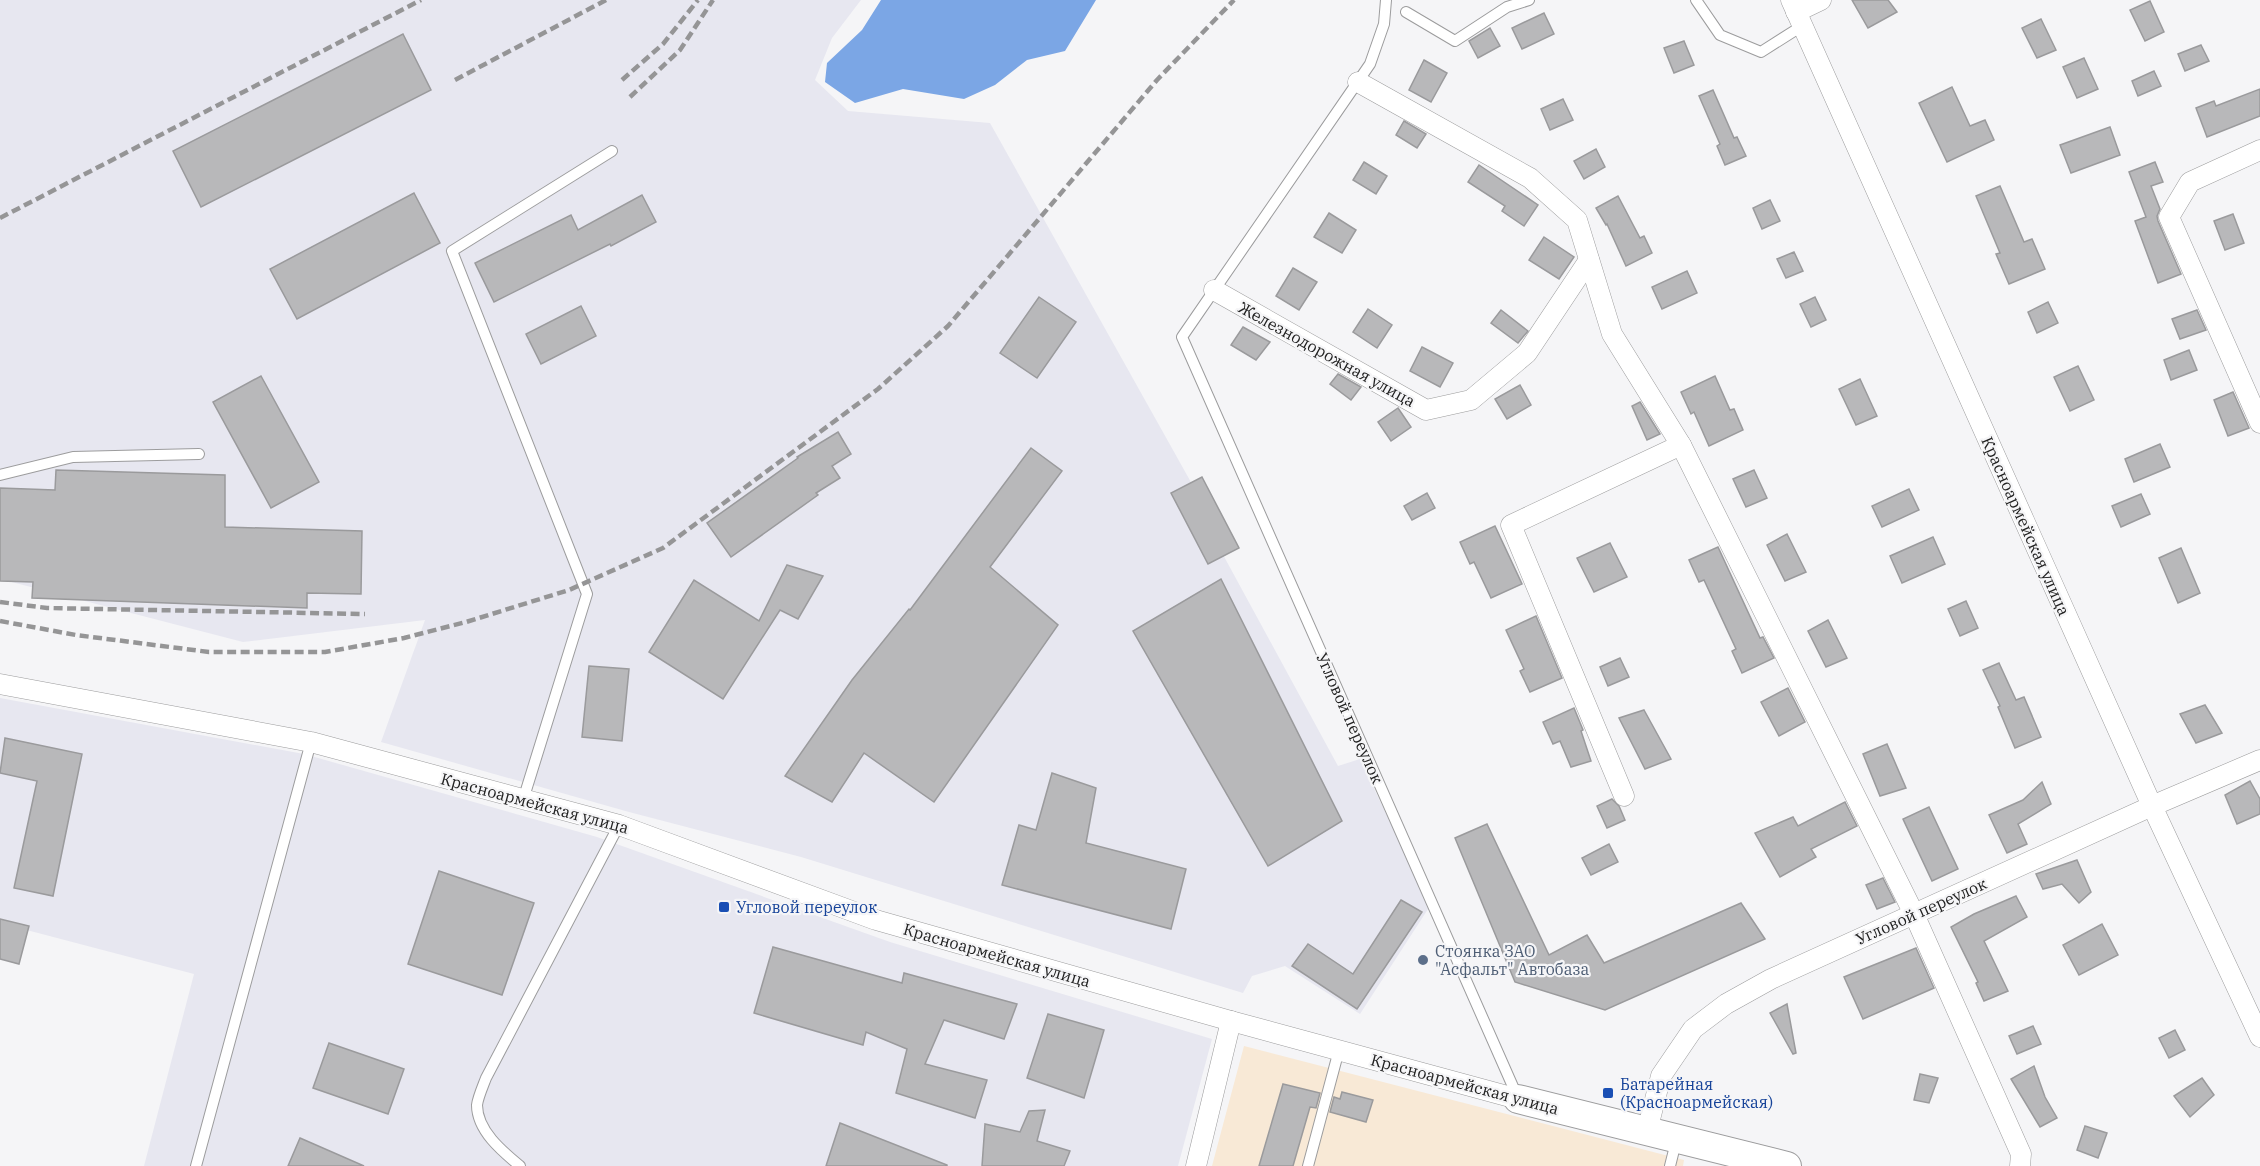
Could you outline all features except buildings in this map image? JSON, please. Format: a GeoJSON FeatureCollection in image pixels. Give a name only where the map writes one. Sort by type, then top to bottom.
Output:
{"type":"FeatureCollection","features":[{"type":"Feature","properties":{"kind":"street"},"geometry":{"type":"LineString","coordinates":[[1796,13],[1821,0]]}},
{"type":"Feature","properties":{"kind":"street","name":"Красноармейская улица"},"geometry":{"type":"LineString","coordinates":[[1796,13],[2152,806],[2260,1037]]}},
{"type":"Feature","properties":{"kind":"street"},"geometry":{"type":"LineString","coordinates":[[1358,82],[1530,178],[1577,220],[1612,334],[1681,445],[1914,914],[2020,1154],[2020,1166]]}},
{"type":"Feature","properties":{"kind":"street"},"geometry":{"type":"LineString","coordinates":[[2260,150],[2190,182],[2169,217],[2260,423]]}},
{"type":"Feature","properties":{"kind":"street","name":"Железнодорожная улица"},"geometry":{"type":"LineString","coordinates":[[1214,291],[1426,410],[1471,400],[1527,353],[1589,260]]}},
{"type":"Feature","properties":{"kind":"street"},"geometry":{"type":"LineString","coordinates":[[1624,796],[1511,525],[1681,445]]}},
{"type":"Feature","properties":{"kind":"street","name":"Красноармейская улица"},"geometry":{"type":"LineString","coordinates":[[0,684],[311,742],[619,825],[876,920],[1231,1022],[1518,1099],[1787,1166]]}},
{"type":"Feature","properties":{"kind":"street","name":"Угловой переулок"},"geometry":{"type":"LineString","coordinates":[[1647,1131],[1661,1076],[1693,1029],[1726,1004],[1771,979],[2152,806],[2260,760]]}},
{"type":"Feature","properties":{"kind":"street"},"geometry":{"type":"LineString","coordinates":[[1196,1166],[1231,1022]]}},
{"type":"Feature","properties":{"kind":"lane"},"geometry":{"type":"LineString","coordinates":[[1214,291],[1370,64],[1384,24],[1386,0]]}},
{"type":"Feature","properties":{"kind":"lane"},"geometry":{"type":"LineString","coordinates":[[1406,12],[1455,41],[1507,7],[1529,0]]}},
{"type":"Feature","properties":{"kind":"lane"},"geometry":{"type":"LineString","coordinates":[[1696,0],[1720,35],[1761,52],[1796,13]]}},
{"type":"Feature","properties":{"kind":"lane"},"geometry":{"type":"LineString","coordinates":[[523,800],[587,594],[452,251],[612,151]]}},
{"type":"Feature","properties":{"kind":"lane","name":"Угловой переулок"},"geometry":{"type":"LineString","coordinates":[[1214,291],[1182,337],[1518,1099]]}},
{"type":"Feature","properties":{"kind":"lane"},"geometry":{"type":"LineString","coordinates":[[0,475],[73,457],[199,454]]}},
{"type":"Feature","properties":{"kind":"lane"},"geometry":{"type":"LineString","coordinates":[[196,1166],[311,742]]}},
{"type":"Feature","properties":{"kind":"lane"},"geometry":{"type":"LineString","coordinates":[[520,1166],[494,1144],[480,1119],[477,1105],[486,1078],[619,825]]}},
{"type":"Feature","properties":{"kind":"lane"},"geometry":{"type":"LineString","coordinates":[[1308,1166],[1339,1050]]}},
{"type":"Feature","properties":{"kind":"lane"},"geometry":{"type":"LineString","coordinates":[[1670,1166],[1677,1138]]}},
{"type":"Feature","properties":{"kind":"shaded area"},"geometry":{"type":"Polygon","coordinates":[[[0,0],[861,0],[832,38],[815,80],[848,111],[990,123],[1225,543],[1221,551],[1338,766],[1360,759],[1430,906],[1360,1014],[1285,966],[1252,976],[1243,993],[801,857],[629,812],[381,742],[425,620],[243,642],[0,579],[0,0]]]}},
{"type":"Feature","properties":{"kind":"shaded area"},"geometry":{"type":"Polygon","coordinates":[[[0,698],[304,754],[597,837],[890,942],[1212,1039],[1178,1166],[144,1166],[194,974],[0,923],[0,698]]]}},
{"type":"Feature","properties":{"kind":"shaded area"},"geometry":{"type":"Polygon","coordinates":[[[1244,1046],[1684,1160],[1683,1166],[1212,1166],[1244,1046]]]}},
{"type":"Feature","properties":{"kind":"water"},"geometry":{"type":"Polygon","coordinates":[[[881,0],[1096,0],[1065,51],[1027,60],[995,85],[964,99],[903,89],[855,103],[825,82],[827,63],[862,30],[881,0]]]}},
{"type":"Feature","properties":{"kind":"railway"},"geometry":{"type":"LineString","coordinates":[[0,218],[421,0]]}},
{"type":"Feature","properties":{"kind":"railway"},"geometry":{"type":"LineString","coordinates":[[455,80],[606,0]]}},
{"type":"Feature","properties":{"kind":"railway"},"geometry":{"type":"LineString","coordinates":[[622,80],[663,44],[698,0]]}},
{"type":"Feature","properties":{"kind":"railway"},"geometry":{"type":"LineString","coordinates":[[630,97],[680,50],[713,0]]}},
{"type":"Feature","properties":{"kind":"railway"},"geometry":{"type":"LineString","coordinates":[[0,621],[76,635],[209,652],[325,652],[404,638],[466,622],[569,590],[663,548],[878,389],[948,326],[1157,80],[1234,0]]}},
{"type":"Feature","properties":{"kind":"railway"},"geometry":{"type":"LineString","coordinates":[[0,602],[47,608],[365,614]]}},
{"type":"Feature","properties":{"kind":"place","name":"Угловой переулок"},"geometry":{"type":"Point","coordinates":[724,907]}},
{"type":"Feature","properties":{"kind":"place","name":"Стоянка ЗАО \"Асфальт\" Автобаза"},"geometry":{"type":"Point","coordinates":[1423,960]}},
{"type":"Feature","properties":{"kind":"place","name":"Батарейная (Красноармейская)"},"geometry":{"type":"Point","coordinates":[1608,1093]}}]}
